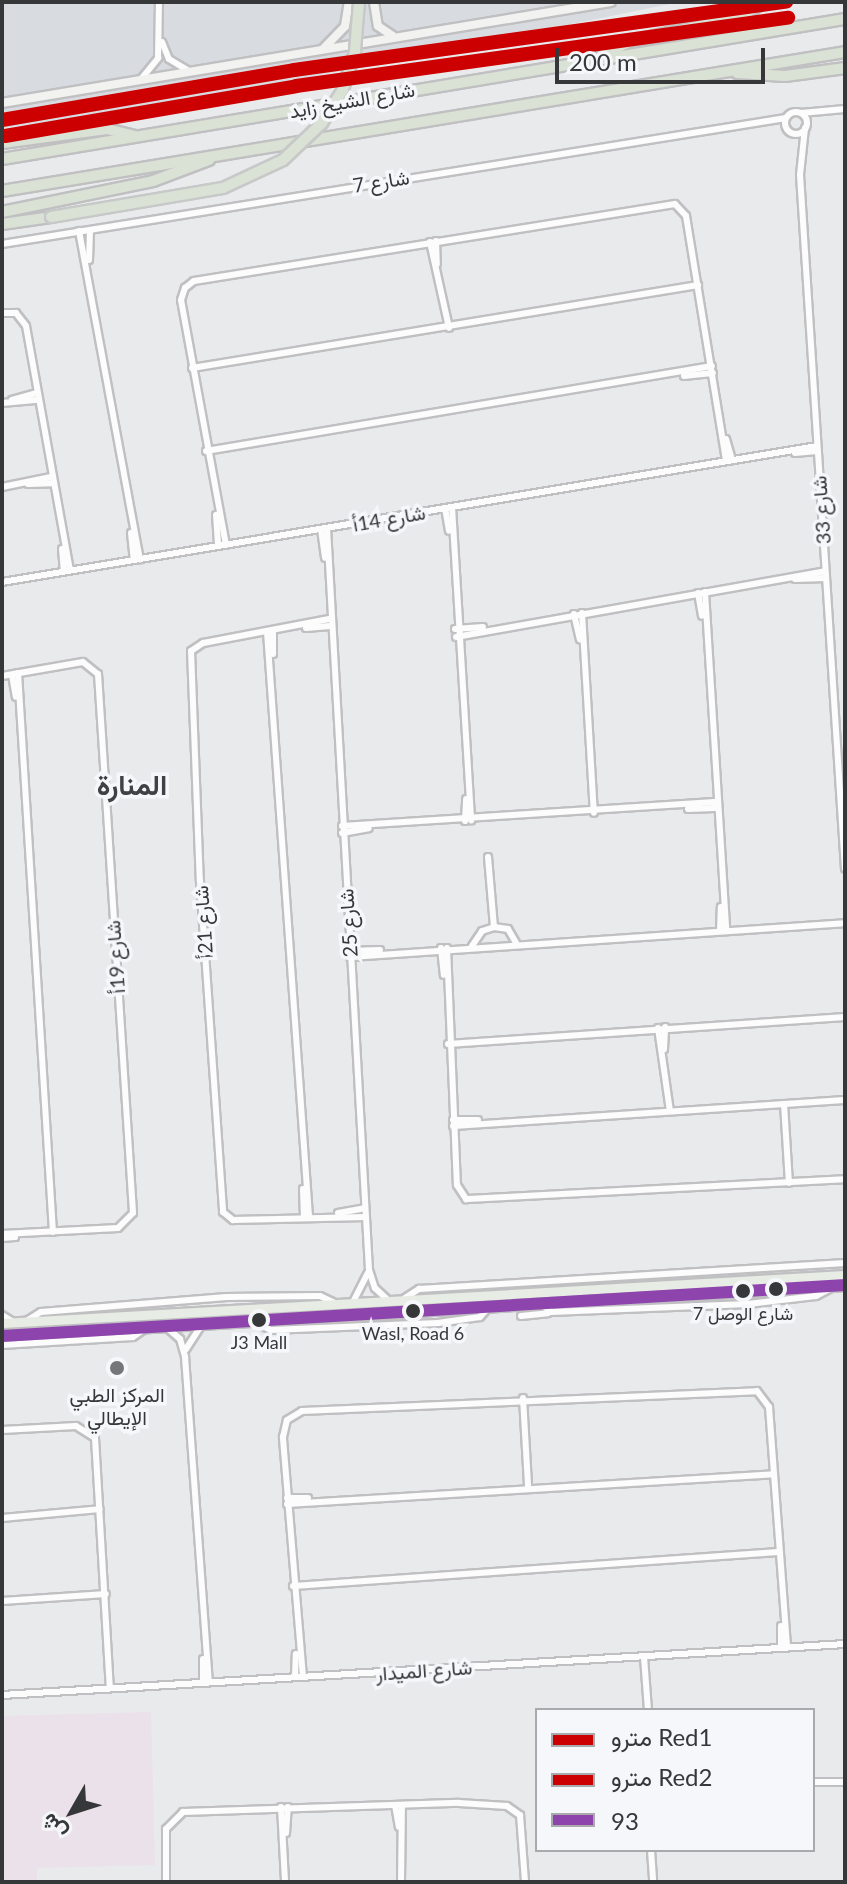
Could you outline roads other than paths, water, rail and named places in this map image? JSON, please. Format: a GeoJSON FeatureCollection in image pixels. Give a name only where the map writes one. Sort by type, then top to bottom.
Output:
{"type":"FeatureCollection","features":[{"type":"Feature","properties":{"kind":"highway"},"geometry":{"type":"LineString","coordinates":[[598,59],[628,42],[732,19],[764,2]]}},
{"type":"Feature","properties":{"kind":"highway"},"geometry":{"type":"LineString","coordinates":[[2,224],[223,188],[283,160],[313,134],[343,89],[355,51],[352,4]]}},
{"type":"Feature","properties":{"kind":"highway","name":"شارع الشيخ زايد"},"geometry":{"type":"LineString","coordinates":[[2,159],[845,19]]}},
{"type":"Feature","properties":{"kind":"highway","name":"شارع الشيخ زايد"},"geometry":{"type":"LineString","coordinates":[[2,191],[845,52]]}},
{"type":"Feature","properties":{"kind":"highway"},"geometry":{"type":"LineString","coordinates":[[728,71],[773,77],[845,68]]}},
{"type":"Feature","properties":{"kind":"highway"},"geometry":{"type":"LineString","coordinates":[[2,143],[107,129],[137,137]]}},
{"type":"Feature","properties":{"kind":"highway"},"geometry":{"type":"LineString","coordinates":[[2,212],[153,181],[219,155]]}},
{"type":"Feature","properties":{"kind":"main road"},"geometry":{"type":"LineString","coordinates":[[7,1323],[845,1275]]}},
{"type":"Feature","properties":{"kind":"main road"},"geometry":{"type":"LineString","coordinates":[[2,1336],[841,1285]]}},
{"type":"Feature","properties":{"kind":"street"},"geometry":{"type":"LineString","coordinates":[[139,80],[155,65],[160,35],[159,2]]}},
{"type":"Feature","properties":{"kind":"street"},"geometry":{"type":"LineString","coordinates":[[374,2],[380,29],[398,37]]}},
{"type":"Feature","properties":{"kind":"street"},"geometry":{"type":"LineString","coordinates":[[2,103],[611,2]]}},
{"type":"Feature","properties":{"kind":"street"},"geometry":{"type":"LineString","coordinates":[[352,4],[360,21],[375,14]]}},
{"type":"Feature","properties":{"kind":"street"},"geometry":{"type":"LineString","coordinates":[[323,49],[342,31],[352,4]]}},
{"type":"Feature","properties":{"kind":"street"},"geometry":{"type":"LineString","coordinates":[[160,35],[172,62],[194,71]]}},
{"type":"Feature","properties":{"kind":"street"},"geometry":{"type":"LineString","coordinates":[[806,126],[801,113],[845,109]]}},
{"type":"Feature","properties":{"kind":"street","name":"شارع 7"},"geometry":{"type":"LineString","coordinates":[[2,244],[762,124],[801,113]]}},
{"type":"Feature","properties":{"kind":"street"},"geometry":{"type":"LineString","coordinates":[[790,131],[806,126],[825,113]]}},
{"type":"Feature","properties":{"kind":"street","name":"شارع 33"},"geometry":{"type":"LineString","coordinates":[[786,118],[799,150]]}},
{"type":"Feature","properties":{"kind":"street","name":"شارع 7"},"geometry":{"type":"LineString","coordinates":[[762,124],[790,131]]}},
{"type":"Feature","properties":{"kind":"street","name":"شارع 33"},"geometry":{"type":"LineString","coordinates":[[806,126],[799,150],[845,869]]}},
{"type":"Feature","properties":{"kind":"street"},"geometry":{"type":"LineString","coordinates":[[222,545],[181,297],[194,281],[666,203],[679,206],[686,216],[729,460]]}},
{"type":"Feature","properties":{"kind":"street"},"geometry":{"type":"LineString","coordinates":[[89,264],[90,230]]}},
{"type":"Feature","properties":{"kind":"street"},"geometry":{"type":"LineString","coordinates":[[79,231],[89,264],[137,560]]}},
{"type":"Feature","properties":{"kind":"street"},"geometry":{"type":"LineString","coordinates":[[433,242],[446,328]]}},
{"type":"Feature","properties":{"kind":"street"},"geometry":{"type":"LineString","coordinates":[[192,371],[698,288]]}},
{"type":"Feature","properties":{"kind":"street"},"geometry":{"type":"LineString","coordinates":[[5,312],[25,322],[67,571]]}},
{"type":"Feature","properties":{"kind":"street"},"geometry":{"type":"LineString","coordinates":[[206,453],[712,369]]}},
{"type":"Feature","properties":{"kind":"street"},"geometry":{"type":"LineString","coordinates":[[3,403],[38,396]]}},
{"type":"Feature","properties":{"kind":"street","name":"شارع 14أ"},"geometry":{"type":"LineString","coordinates":[[2,582],[729,460],[817,449]]}},
{"type":"Feature","properties":{"kind":"street"},"geometry":{"type":"LineString","coordinates":[[2,487],[52,480]]}},
{"type":"Feature","properties":{"kind":"street"},"geometry":{"type":"LineString","coordinates":[[448,508],[468,820]]}},
{"type":"Feature","properties":{"kind":"street","name":"شارع 25"},"geometry":{"type":"LineString","coordinates":[[324,529],[369,1270],[375,1288],[388,1300]]}},
{"type":"Feature","properties":{"kind":"street"},"geometry":{"type":"LineString","coordinates":[[455,633],[825,574]]}},
{"type":"Feature","properties":{"kind":"street"},"geometry":{"type":"LineString","coordinates":[[702,593],[723,930]]}},
{"type":"Feature","properties":{"kind":"street"},"geometry":{"type":"LineString","coordinates":[[578,613],[592,813]]}},
{"type":"Feature","properties":{"kind":"street"},"geometry":{"type":"LineString","coordinates":[[329,622],[270,632],[306,1216],[366,1217]]}},
{"type":"Feature","properties":{"kind":"street","name":"شارع 21أ"},"geometry":{"type":"LineString","coordinates":[[270,632],[203,643],[191,651],[188,662],[222,1208],[233,1220],[306,1216]]}},
{"type":"Feature","properties":{"kind":"street","name":"شارع 19أ"},"geometry":{"type":"LineString","coordinates":[[15,674],[83,662],[93,666],[99,678],[133,1213],[118,1228],[50,1232]]}},
{"type":"Feature","properties":{"kind":"street"},"geometry":{"type":"LineString","coordinates":[[2,676],[15,674],[18,705],[50,1232],[2,1236]]}},
{"type":"Feature","properties":{"kind":"street"},"geometry":{"type":"LineString","coordinates":[[342,829],[715,805]]}},
{"type":"Feature","properties":{"kind":"street"},"geometry":{"type":"LineString","coordinates":[[488,857],[494,927]]}},
{"type":"Feature","properties":{"kind":"street"},"geometry":{"type":"LineString","coordinates":[[350,954],[845,923]]}},
{"type":"Feature","properties":{"kind":"street"},"geometry":{"type":"LineString","coordinates":[[472,946],[482,931],[494,927],[508,929],[516,943]]}},
{"type":"Feature","properties":{"kind":"street"},"geometry":{"type":"LineString","coordinates":[[444,948],[457,1185],[463,1196],[477,1202],[845,1179]]}},
{"type":"Feature","properties":{"kind":"street"},"geometry":{"type":"LineString","coordinates":[[448,1041],[845,1017]]}},
{"type":"Feature","properties":{"kind":"street"},"geometry":{"type":"LineString","coordinates":[[661,1028],[667,1111]]}},
{"type":"Feature","properties":{"kind":"street"},"geometry":{"type":"LineString","coordinates":[[453,1123],[845,1100]]}},
{"type":"Feature","properties":{"kind":"street"},"geometry":{"type":"LineString","coordinates":[[787,1104],[792,1182]]}},
{"type":"Feature","properties":{"kind":"street"},"geometry":{"type":"LineString","coordinates":[[330,1215],[365,1208]]}},
{"type":"Feature","properties":{"kind":"street"},"geometry":{"type":"LineString","coordinates":[[404,1299],[419,1289],[845,1263]]}},
{"type":"Feature","properties":{"kind":"street","name":"شارع 25"},"geometry":{"type":"LineString","coordinates":[[353,1302],[365,1287],[369,1270]]}},
{"type":"Feature","properties":{"kind":"street"},"geometry":{"type":"LineString","coordinates":[[521,1316],[551,1312],[753,1304],[820,1295],[841,1285]]}},
{"type":"Feature","properties":{"kind":"street"},"geometry":{"type":"LineString","coordinates":[[540,1303],[551,1312]]}},
{"type":"Feature","properties":{"kind":"street"},"geometry":{"type":"LineString","coordinates":[[2,1315],[7,1323]]}},
{"type":"Feature","properties":{"kind":"street"},"geometry":{"type":"LineString","coordinates":[[185,1357],[192,1334],[204,1323]]}},
{"type":"Feature","properties":{"kind":"street"},"geometry":{"type":"LineString","coordinates":[[165,1326],[180,1339],[185,1357],[206,1682]]}},
{"type":"Feature","properties":{"kind":"street"},"geometry":{"type":"LineString","coordinates":[[2,1345],[133,1337],[148,1327]]}},
{"type":"Feature","properties":{"kind":"street"},"geometry":{"type":"LineString","coordinates":[[299,1677],[283,1437],[287,1420],[302,1411],[743,1389],[761,1394],[769,1407],[784,1647]]}},
{"type":"Feature","properties":{"kind":"street"},"geometry":{"type":"LineString","coordinates":[[526,1398],[532,1486]]}},
{"type":"Feature","properties":{"kind":"street"},"geometry":{"type":"LineString","coordinates":[[2,1430],[76,1426],[89,1431],[96,1443],[114,1688]]}},
{"type":"Feature","properties":{"kind":"street"},"geometry":{"type":"LineString","coordinates":[[287,1501],[773,1471]]}},
{"type":"Feature","properties":{"kind":"street"},"geometry":{"type":"LineString","coordinates":[[2,1518],[100,1512]]}},
{"type":"Feature","properties":{"kind":"street"},"geometry":{"type":"LineString","coordinates":[[293,1584],[779,1555]]}},
{"type":"Feature","properties":{"kind":"street"},"geometry":{"type":"LineString","coordinates":[[2,1601],[106,1596]]}},
{"type":"Feature","properties":{"kind":"street","name":"شارع الميدار"},"geometry":{"type":"LineString","coordinates":[[2,1695],[845,1644]]}},
{"type":"Feature","properties":{"kind":"street"},"geometry":{"type":"LineString","coordinates":[[646,1657],[648,1708]]}},
{"type":"Feature","properties":{"kind":"street"},"geometry":{"type":"LineString","coordinates":[[815,1782],[845,1782]]}},
{"type":"Feature","properties":{"kind":"street"},"geometry":{"type":"LineString","coordinates":[[399,1805],[401,1882]]}},
{"type":"Feature","properties":{"kind":"street"},"geometry":{"type":"LineString","coordinates":[[166,1882],[165,1834],[178,1814],[284,1807],[501,1805],[520,1815],[525,1882]]}},
{"type":"Feature","properties":{"kind":"street"},"geometry":{"type":"LineString","coordinates":[[284,1807],[285,1882]]}},
{"type":"Feature","properties":{"kind":"street"},"geometry":{"type":"LineString","coordinates":[[651,1852],[652,1880]]}},
{"type":"Feature","properties":{"kind":"metro line","name":"Red1"},"geometry":{"type":"LineString","coordinates":[[2,120],[294,70],[786,2]]}},
{"type":"Feature","properties":{"kind":"metro line","name":"Red2"},"geometry":{"type":"LineString","coordinates":[[5,136],[296,86],[788,18]]}},
{"type":"Feature","properties":{"kind":"place","name":"شارع الوصل 7"},"geometry":{"type":"Point","coordinates":[743,1291]}},
{"type":"Feature","properties":{"kind":"place","name":"Wasl, Road 6"},"geometry":{"type":"Point","coordinates":[413,1311]}},
{"type":"Feature","properties":{"kind":"place","name":"J3 Mall"},"geometry":{"type":"Point","coordinates":[259,1320]}},
{"type":"Feature","properties":{"kind":"place","name":"المركز الطبي الإيطالي"},"geometry":{"type":"Point","coordinates":[117,1368]}},
{"type":"Feature","properties":{"kind":"district","name":"المنارة"},"geometry":{"type":"Point","coordinates":[132,784]}}]}
